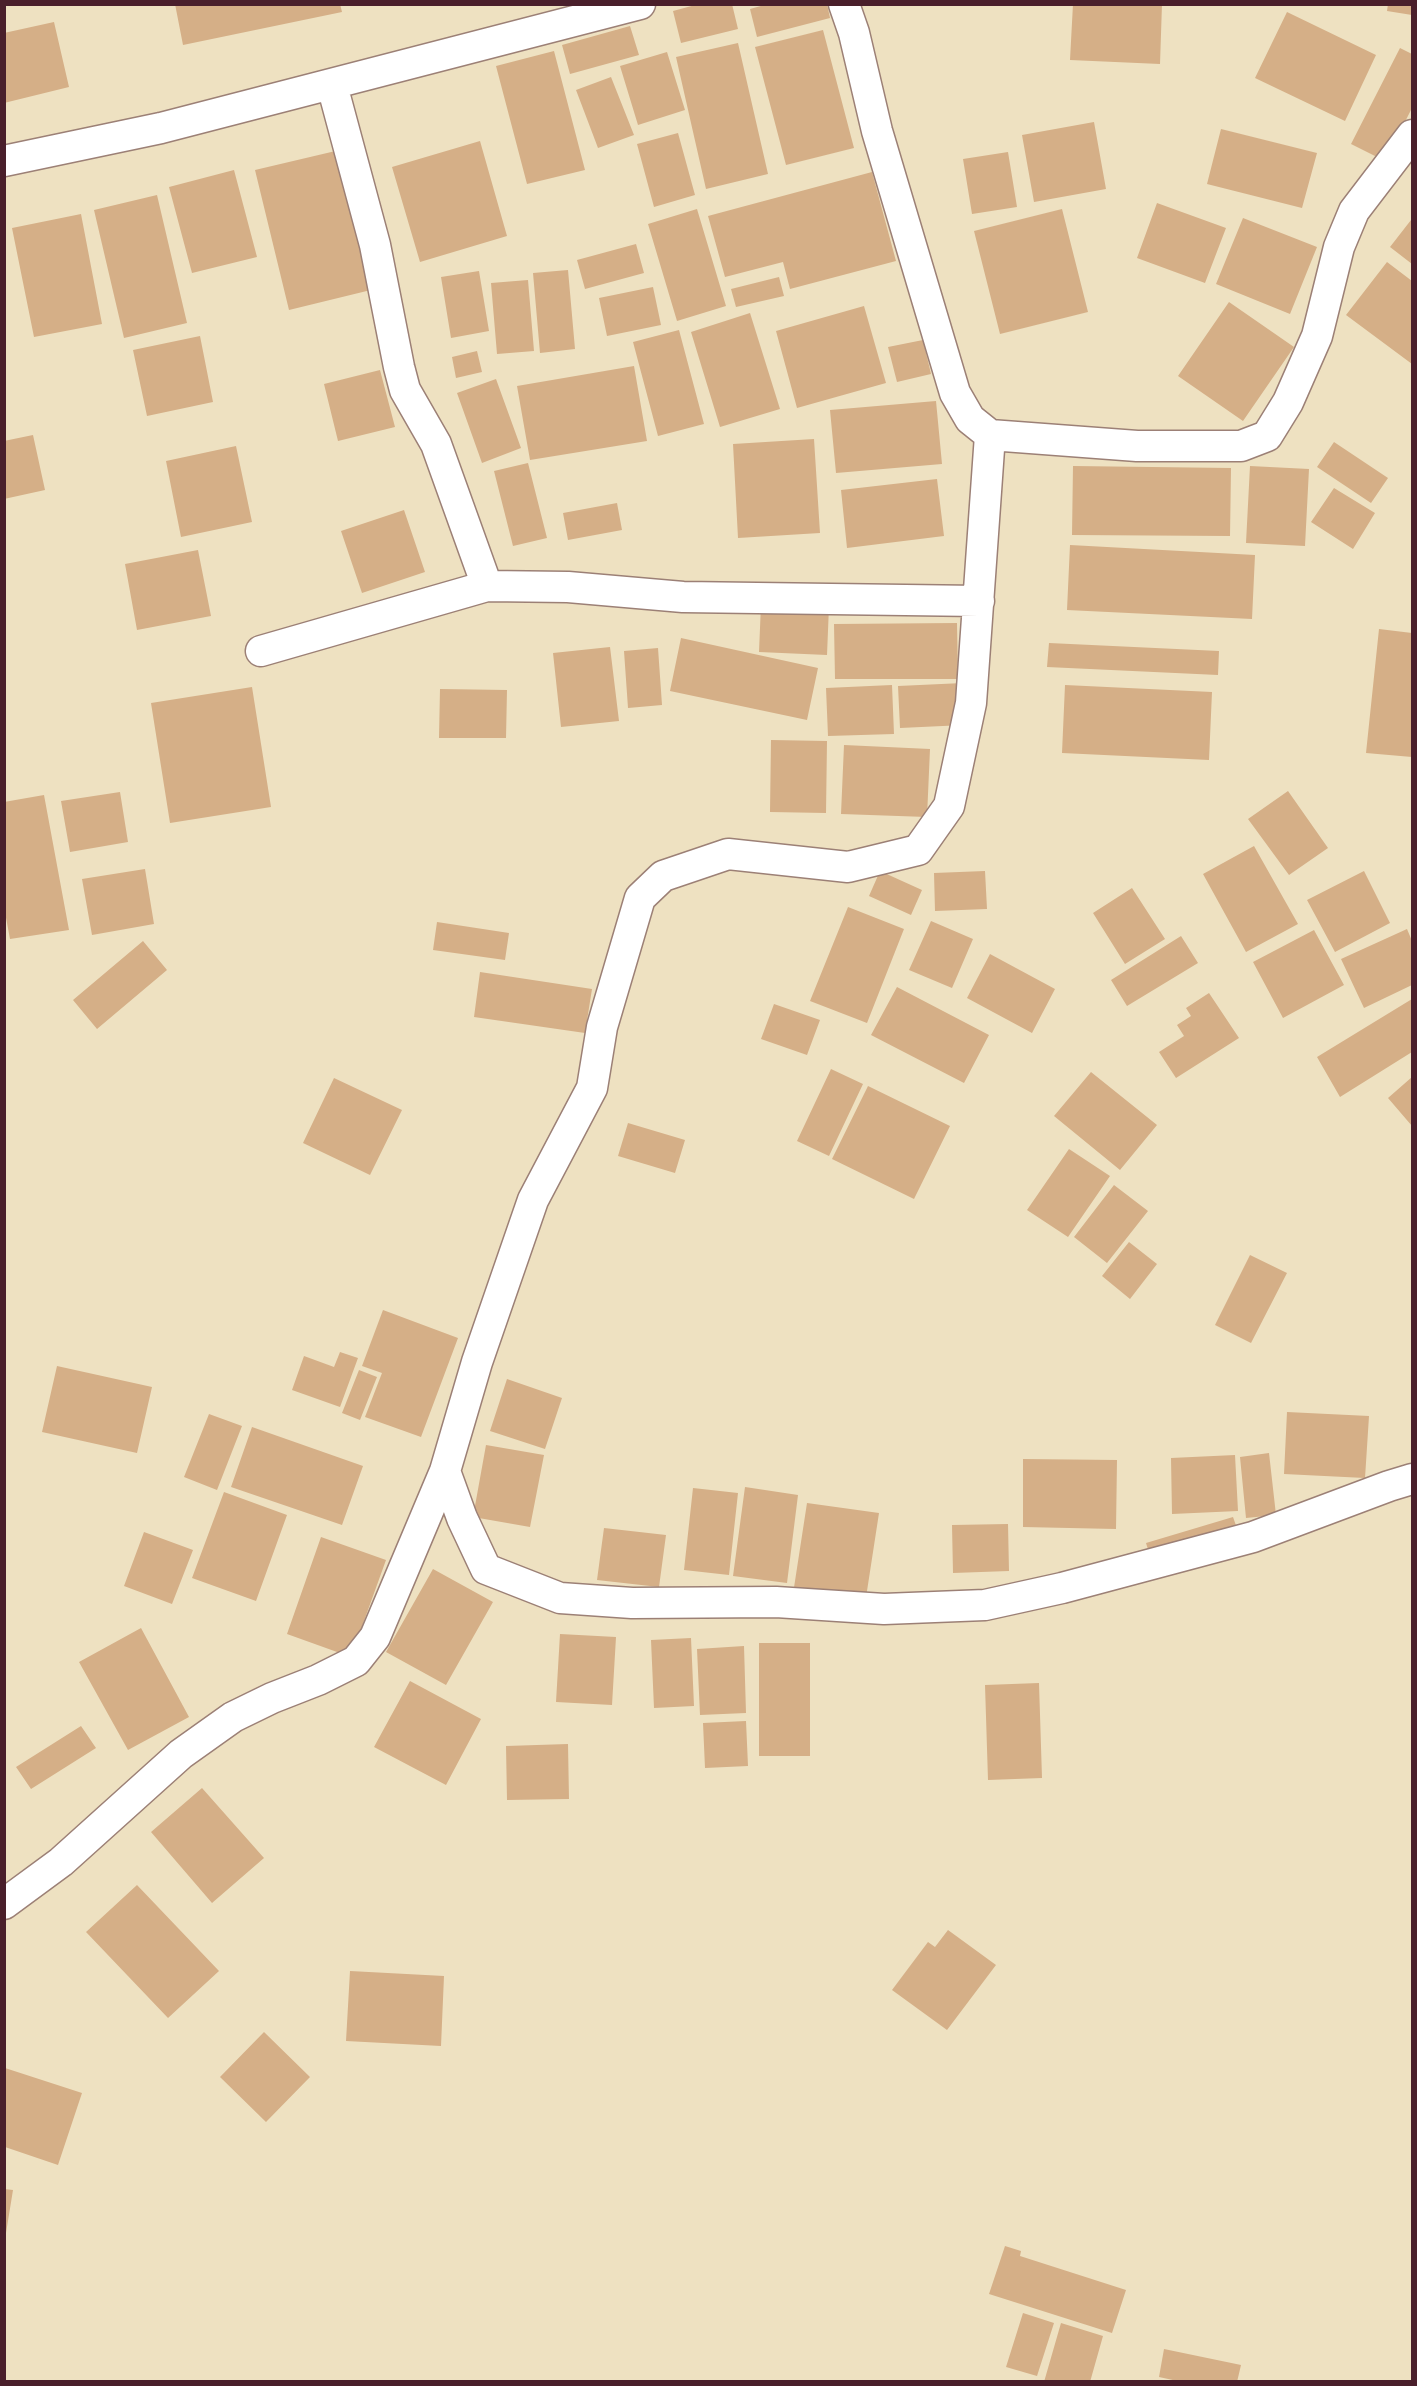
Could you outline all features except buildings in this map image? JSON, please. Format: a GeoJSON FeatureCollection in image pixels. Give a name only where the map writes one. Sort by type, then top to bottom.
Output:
{"type":"FeatureCollection","features":[{"type":"Feature","properties":{"kind":"street"},"geometry":{"type":"LineString","coordinates":[[4,161],[161,128],[640,4]]}},
{"type":"Feature","properties":{"kind":"street"},"geometry":{"type":"LineString","coordinates":[[844,4],[854,33],[877,131],[955,393],[969,419],[990,435],[1137,446],[1241,446],[1267,436],[1288,402],[1317,336],[1339,247],[1354,211],[1413,135]]}},
{"type":"Feature","properties":{"kind":"street"},"geometry":{"type":"LineString","coordinates":[[332,85],[375,244],[405,390],[436,444],[487,586]]}},
{"type":"Feature","properties":{"kind":"street"},"geometry":{"type":"LineString","coordinates":[[4,1904],[62,1862],[181,1754],[233,1717],[272,1698],[318,1680],[356,1660],[375,1637],[445,1471],[477,1362],[533,1200],[592,1088],[602,1027],[640,898],[663,876],[728,854],[848,867],[918,850],[949,806],[972,703],[990,435]]}},
{"type":"Feature","properties":{"kind":"street"},"geometry":{"type":"LineString","coordinates":[[261,651],[487,586],[568,587],[683,597],[979,601]]}},
{"type":"Feature","properties":{"kind":"street"},"geometry":{"type":"LineString","coordinates":[[445,1471],[462,1518],[486,1569],[560,1598],[632,1603],[776,1602],[884,1609],[985,1605],[1062,1588],[1253,1537],[1413,1479]]}}]}
